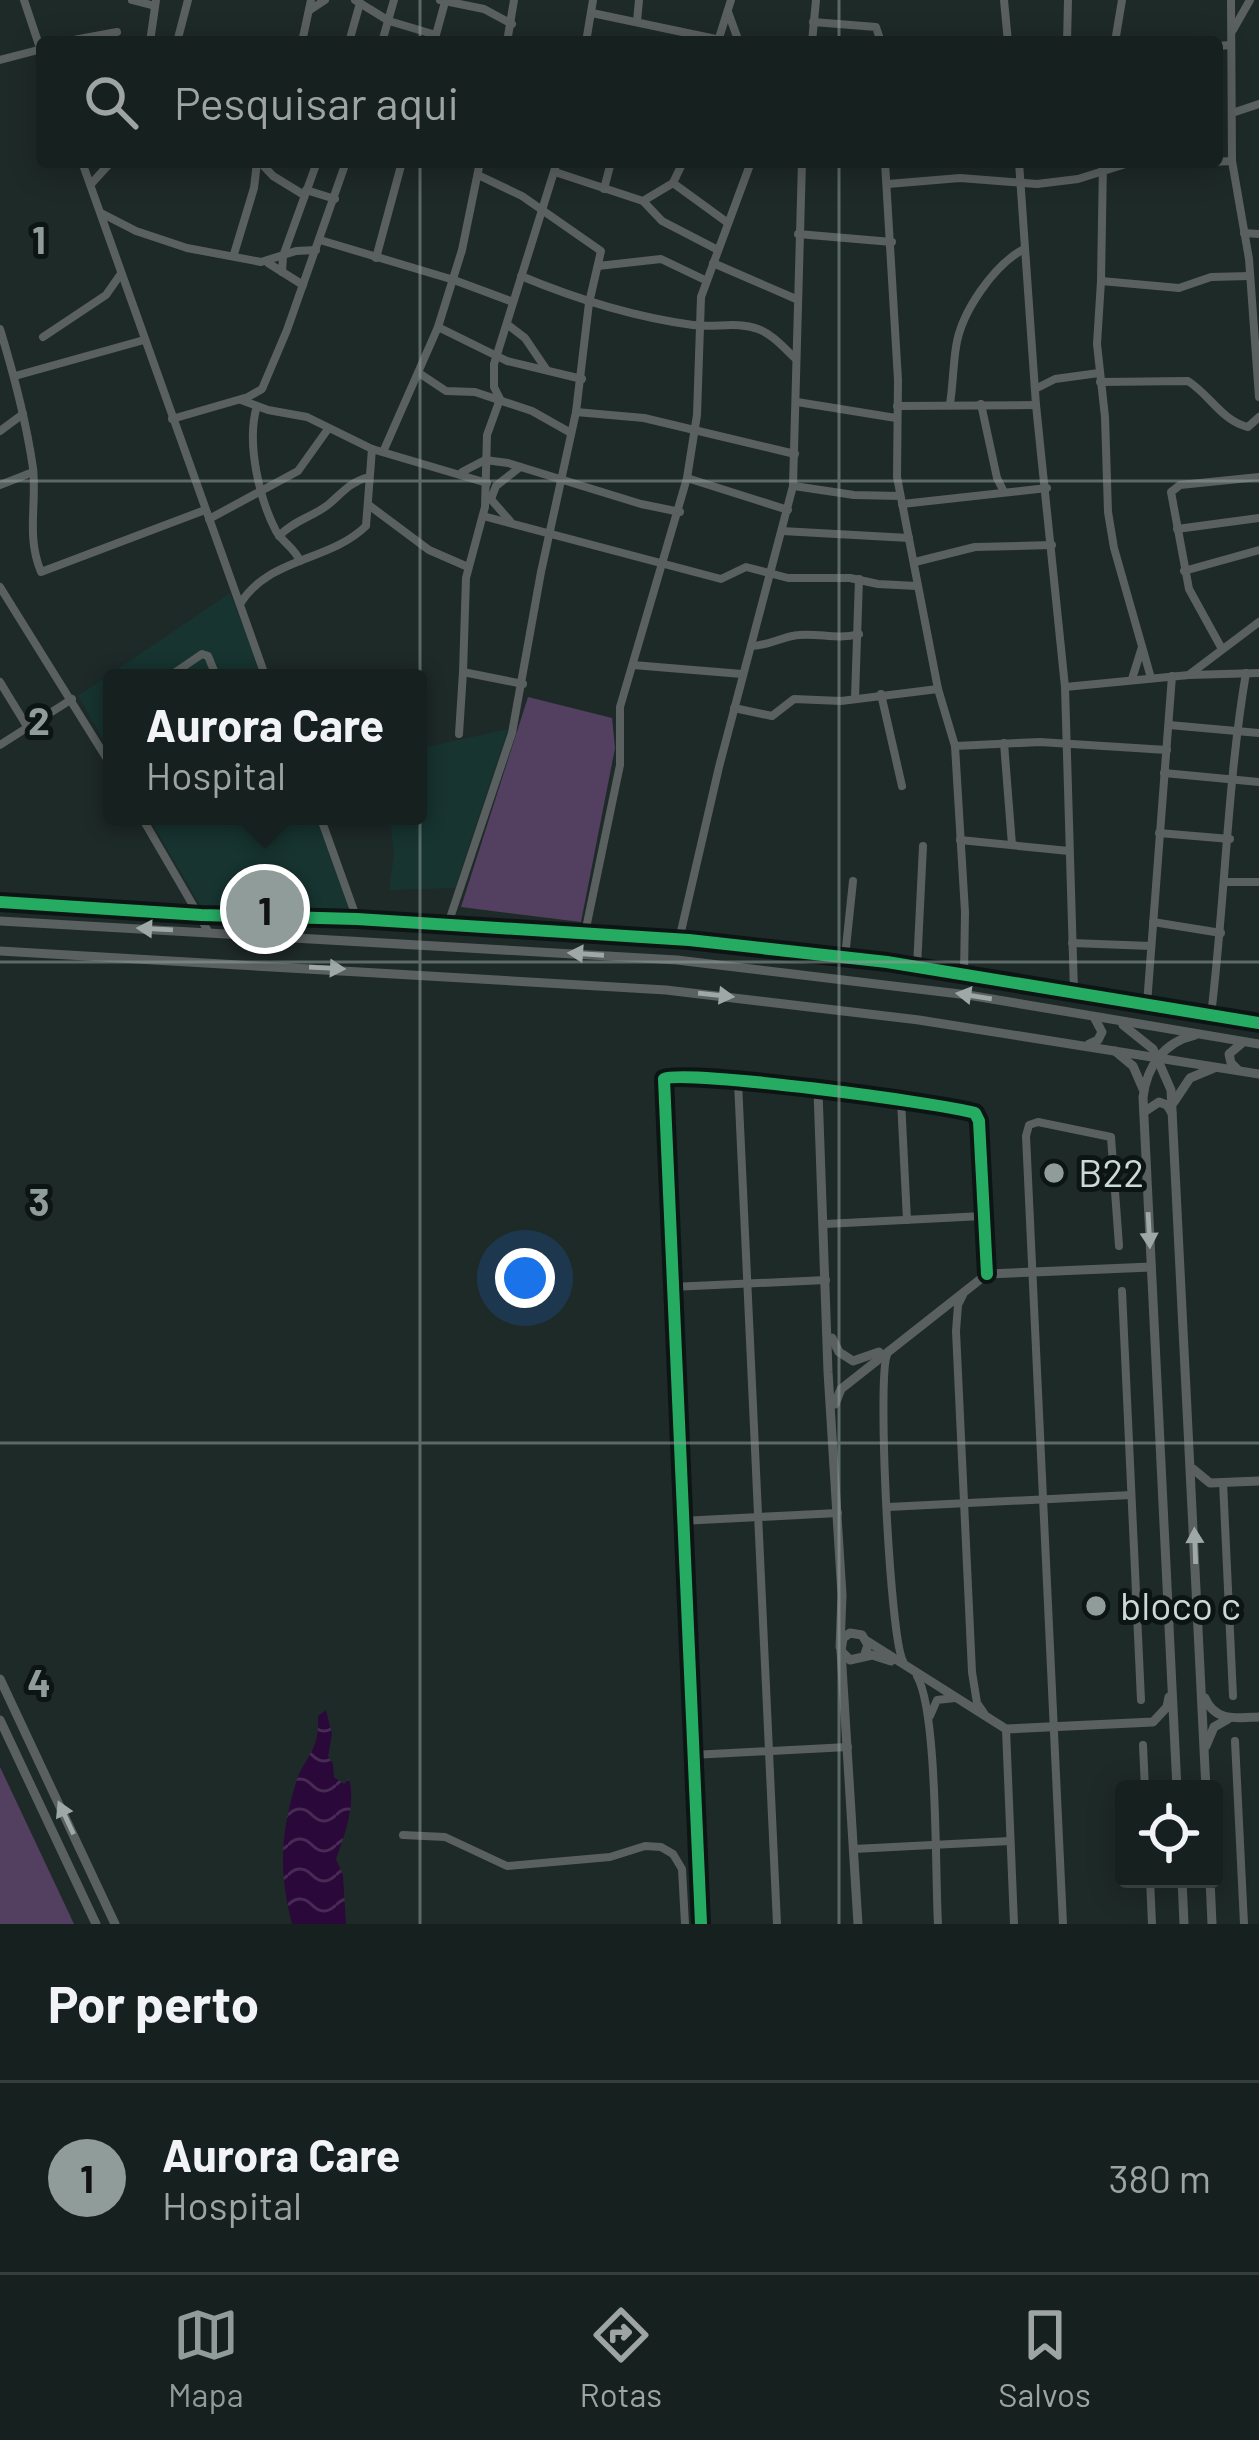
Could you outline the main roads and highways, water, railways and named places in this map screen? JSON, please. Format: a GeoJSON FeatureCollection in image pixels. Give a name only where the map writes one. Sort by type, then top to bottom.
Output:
{"type":"FeatureCollection","features":[{"type":"Feature","properties":{"kind":"water"},"geometry":{"type":"Polygon","coordinates":[[[326,1710],[334,1777],[344,1784],[349,1779],[351,1789],[336,1859],[343,1875],[346,1924],[292,1924],[283,1871],[286,1822],[298,1776],[314,1747],[318,1716],[326,1710]]]}},
{"type":"Feature","properties":{"kind":"place","name":"Aurora Care"},"geometry":{"type":"Point","coordinates":[265,909]}},
{"type":"Feature","properties":{"kind":"place","name":"B22"},"geometry":{"type":"Point","coordinates":[1054,1173]}},
{"type":"Feature","properties":{"kind":"place","name":"bloco c"},"geometry":{"type":"Point","coordinates":[1096,1606]}}]}
